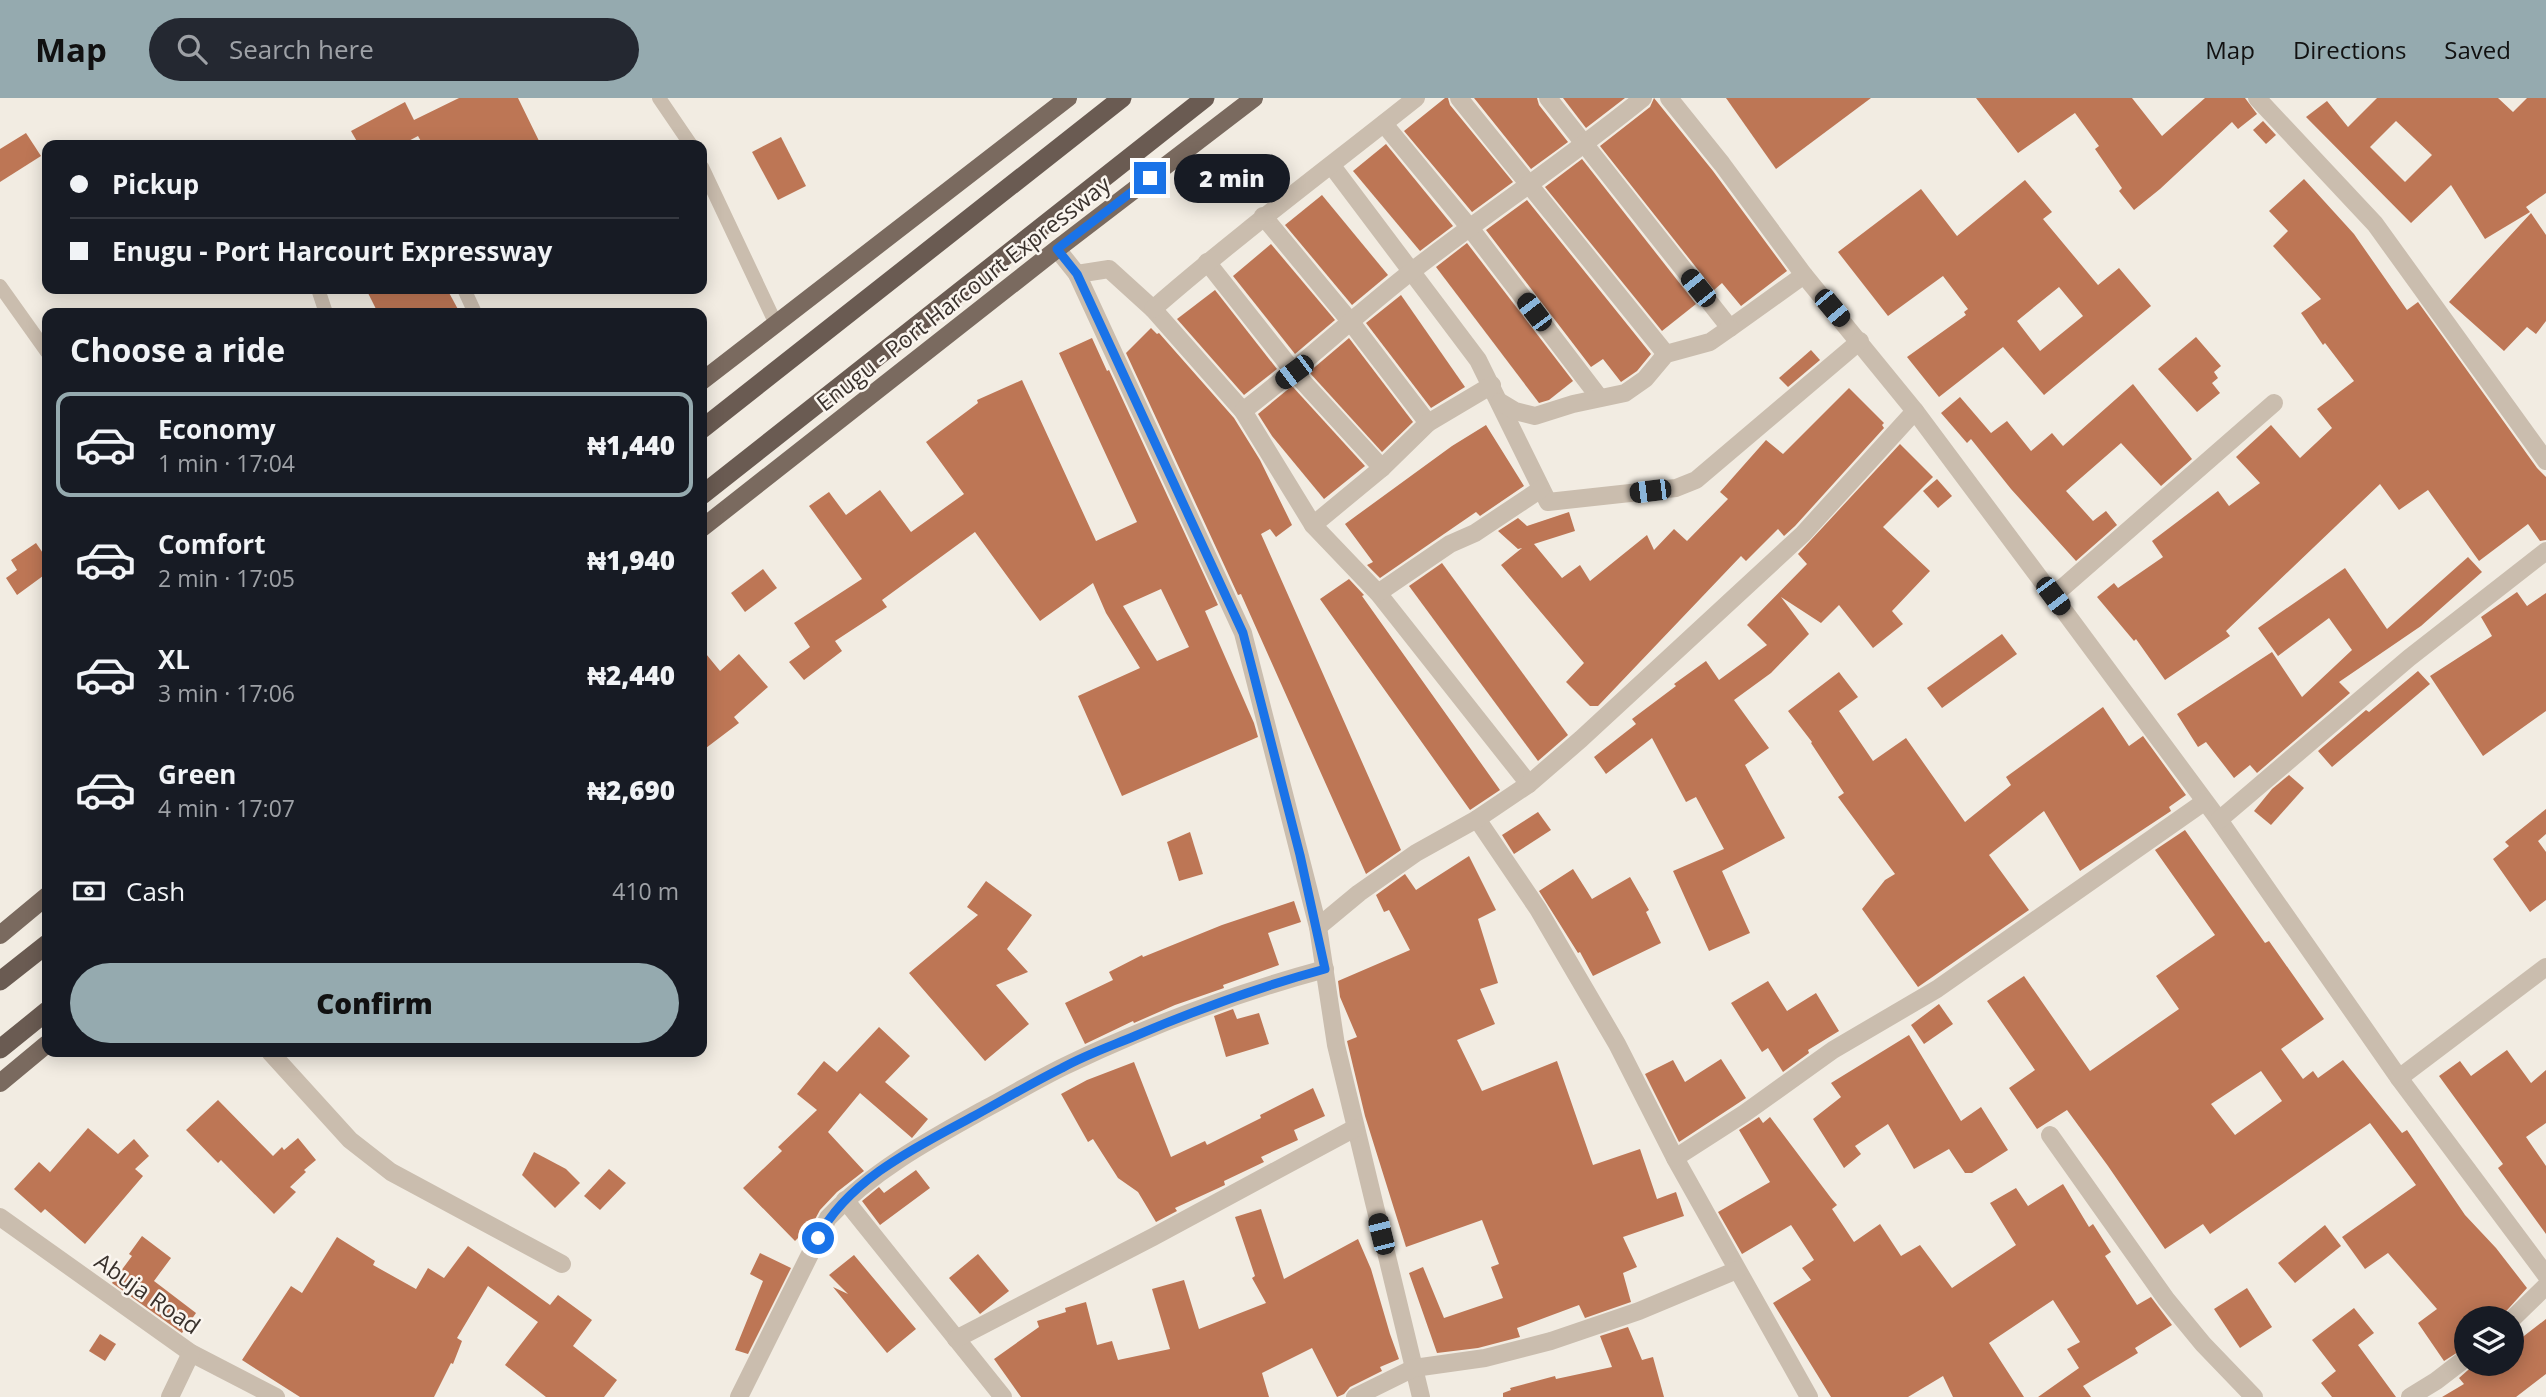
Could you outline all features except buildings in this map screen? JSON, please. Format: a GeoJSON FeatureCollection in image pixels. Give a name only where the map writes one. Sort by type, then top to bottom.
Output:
{"type":"FeatureCollection","features":[{"type":"Feature","properties":{"kind":"highway"},"geometry":{"type":"LineString","coordinates":[[707,425],[1122,98]]}},
{"type":"Feature","properties":{"kind":"highway","name":"Enugu - Port Harcourt Expressway"},"geometry":{"type":"LineString","coordinates":[[707,491],[1205,98]]}},
{"type":"Feature","properties":{"kind":"highway"},"geometry":{"type":"LineString","coordinates":[[0,981],[42,948]]}},
{"type":"Feature","properties":{"kind":"highway"},"geometry":{"type":"LineString","coordinates":[[0,1049],[42,1015]]}},
{"type":"Feature","properties":{"kind":"main road","name":"Enugu - Port Harcourt Expressway"},"geometry":{"type":"LineString","coordinates":[[707,524],[1254,98]]}},
{"type":"Feature","properties":{"kind":"main road"},"geometry":{"type":"LineString","coordinates":[[707,377],[1058,101]]}},
{"type":"Feature","properties":{"kind":"main road"},"geometry":{"type":"LineString","coordinates":[[0,935],[42,900]]}},
{"type":"Feature","properties":{"kind":"main road"},"geometry":{"type":"LineString","coordinates":[[0,1083],[42,1048]]}},
{"type":"Feature","properties":{"kind":"street"},"geometry":{"type":"LineString","coordinates":[[1153,309],[1263,216],[1332,166],[1416,98]]}},
{"type":"Feature","properties":{"kind":"street"},"geometry":{"type":"LineString","coordinates":[[1459,98],[1666,354]]}},
{"type":"Feature","properties":{"kind":"street"},"geometry":{"type":"LineString","coordinates":[[1548,98],[1731,328]]}},
{"type":"Feature","properties":{"kind":"street"},"geometry":{"type":"LineString","coordinates":[[1243,411],[1294,372],[1350,321],[1411,272],[1527,184],[1584,146],[1643,98]]}},
{"type":"Feature","properties":{"kind":"street"},"geometry":{"type":"LineString","coordinates":[[1668,98],[1722,164],[1804,275],[1915,411],[2219,820],[2399,1078],[2546,1275]]}},
{"type":"Feature","properties":{"kind":"street"},"geometry":{"type":"LineString","coordinates":[[2257,98],[2375,223],[2546,461]]}},
{"type":"Feature","properties":{"kind":"street"},"geometry":{"type":"LineString","coordinates":[[1384,124],[1470,228],[1599,397]]}},
{"type":"Feature","properties":{"kind":"street"},"geometry":{"type":"LineString","coordinates":[[1332,166],[1478,360],[1545,499],[1552,502],[1676,488],[1696,481],[1860,341]]}},
{"type":"Feature","properties":{"kind":"street"},"geometry":{"type":"LineString","coordinates":[[1263,216],[1350,321],[1428,423]]}},
{"type":"Feature","properties":{"kind":"street"},"geometry":{"type":"LineString","coordinates":[[1057,249],[1077,274],[1243,633],[1318,927],[1336,1045],[1421,1397]]}},
{"type":"Feature","properties":{"kind":"street"},"geometry":{"type":"LineString","coordinates":[[1207,262],[1294,372],[1382,468]]}},
{"type":"Feature","properties":{"kind":"street"},"geometry":{"type":"LineString","coordinates":[[1077,274],[1109,269],[1153,309],[1243,411],[1313,526],[1378,593],[1529,783]]}},
{"type":"Feature","properties":{"kind":"street"},"geometry":{"type":"LineString","coordinates":[[1496,393],[1515,411],[1535,416],[1599,397],[1625,393],[1645,379],[1666,354],[1710,342],[1804,275]]}},
{"type":"Feature","properties":{"kind":"street"},"geometry":{"type":"LineString","coordinates":[[1313,526],[1382,468],[1428,423],[1496,393]]}},
{"type":"Feature","properties":{"kind":"street"},"geometry":{"type":"LineString","coordinates":[[2053,596],[2274,404]]}},
{"type":"Feature","properties":{"kind":"street"},"geometry":{"type":"LineString","coordinates":[[1318,927],[1416,853],[1476,819],[1529,783],[1581,739],[1803,534],[1915,411]]}},
{"type":"Feature","properties":{"kind":"street"},"geometry":{"type":"LineString","coordinates":[[1378,593],[1450,544],[1475,533],[1541,489]]}},
{"type":"Feature","properties":{"kind":"street"},"geometry":{"type":"LineString","coordinates":[[2219,820],[2409,657],[2546,551]]}},
{"type":"Feature","properties":{"kind":"street"},"geometry":{"type":"LineString","coordinates":[[1675,1158],[1745,1113],[1833,1050],[1937,989],[2204,802]]}},
{"type":"Feature","properties":{"kind":"street"},"geometry":{"type":"LineString","coordinates":[[1476,819],[1538,909],[1617,1044],[1675,1158],[1809,1397]]}},
{"type":"Feature","properties":{"kind":"street"},"geometry":{"type":"LineString","coordinates":[[2399,1078],[2546,967]]}},
{"type":"Feature","properties":{"kind":"street"},"geometry":{"type":"LineString","coordinates":[[740,1397],[828,1218],[845,1200],[881,1171],[939,1135],[1064,1066],[1260,987],[1325,969]]}},
{"type":"Feature","properties":{"kind":"street"},"geometry":{"type":"LineString","coordinates":[[275,1057],[351,1140],[391,1171],[562,1264]]}},
{"type":"Feature","properties":{"kind":"street"},"geometry":{"type":"LineString","coordinates":[[956,1339],[1355,1128]]}},
{"type":"Feature","properties":{"kind":"street"},"geometry":{"type":"LineString","coordinates":[[2050,1135],[2165,1300],[2254,1397]]}},
{"type":"Feature","properties":{"kind":"street"},"geometry":{"type":"LineString","coordinates":[[845,1200],[1003,1397]]}},
{"type":"Feature","properties":{"kind":"street","name":"Abuja Road"},"geometry":{"type":"LineString","coordinates":[[0,1217],[191,1353],[276,1397]]}},
{"type":"Feature","properties":{"kind":"street"},"geometry":{"type":"LineString","coordinates":[[1355,1397],[1414,1368],[1485,1358],[1552,1341],[1639,1311],[1737,1270]]}},
{"type":"Feature","properties":{"kind":"street"},"geometry":{"type":"LineString","coordinates":[[2524,1307],[2546,1286]]}},
{"type":"Feature","properties":{"kind":"street"},"geometry":{"type":"LineString","coordinates":[[170,1397],[191,1353]]}},
{"type":"Feature","properties":{"kind":"street"},"geometry":{"type":"LineString","coordinates":[[2410,1397],[2454,1367]]}},
{"type":"Feature","properties":{"kind":"lane"},"geometry":{"type":"LineString","coordinates":[[659,98],[688,140]]}},
{"type":"Feature","properties":{"kind":"lane"},"geometry":{"type":"LineString","coordinates":[[707,177],[776,324]]}},
{"type":"Feature","properties":{"kind":"lane"},"geometry":{"type":"LineString","coordinates":[[0,286],[42,345]]}},
{"type":"Feature","properties":{"kind":"route"},"geometry":{"type":"LineString","coordinates":[[818,1238],[828,1218],[845,1200],[881,1171],[939,1135],[1064,1066],[1260,987],[1325,969],[1318,927],[1268,722],[1243,633],[1077,274],[1057,249],[1150,178]]}}]}
